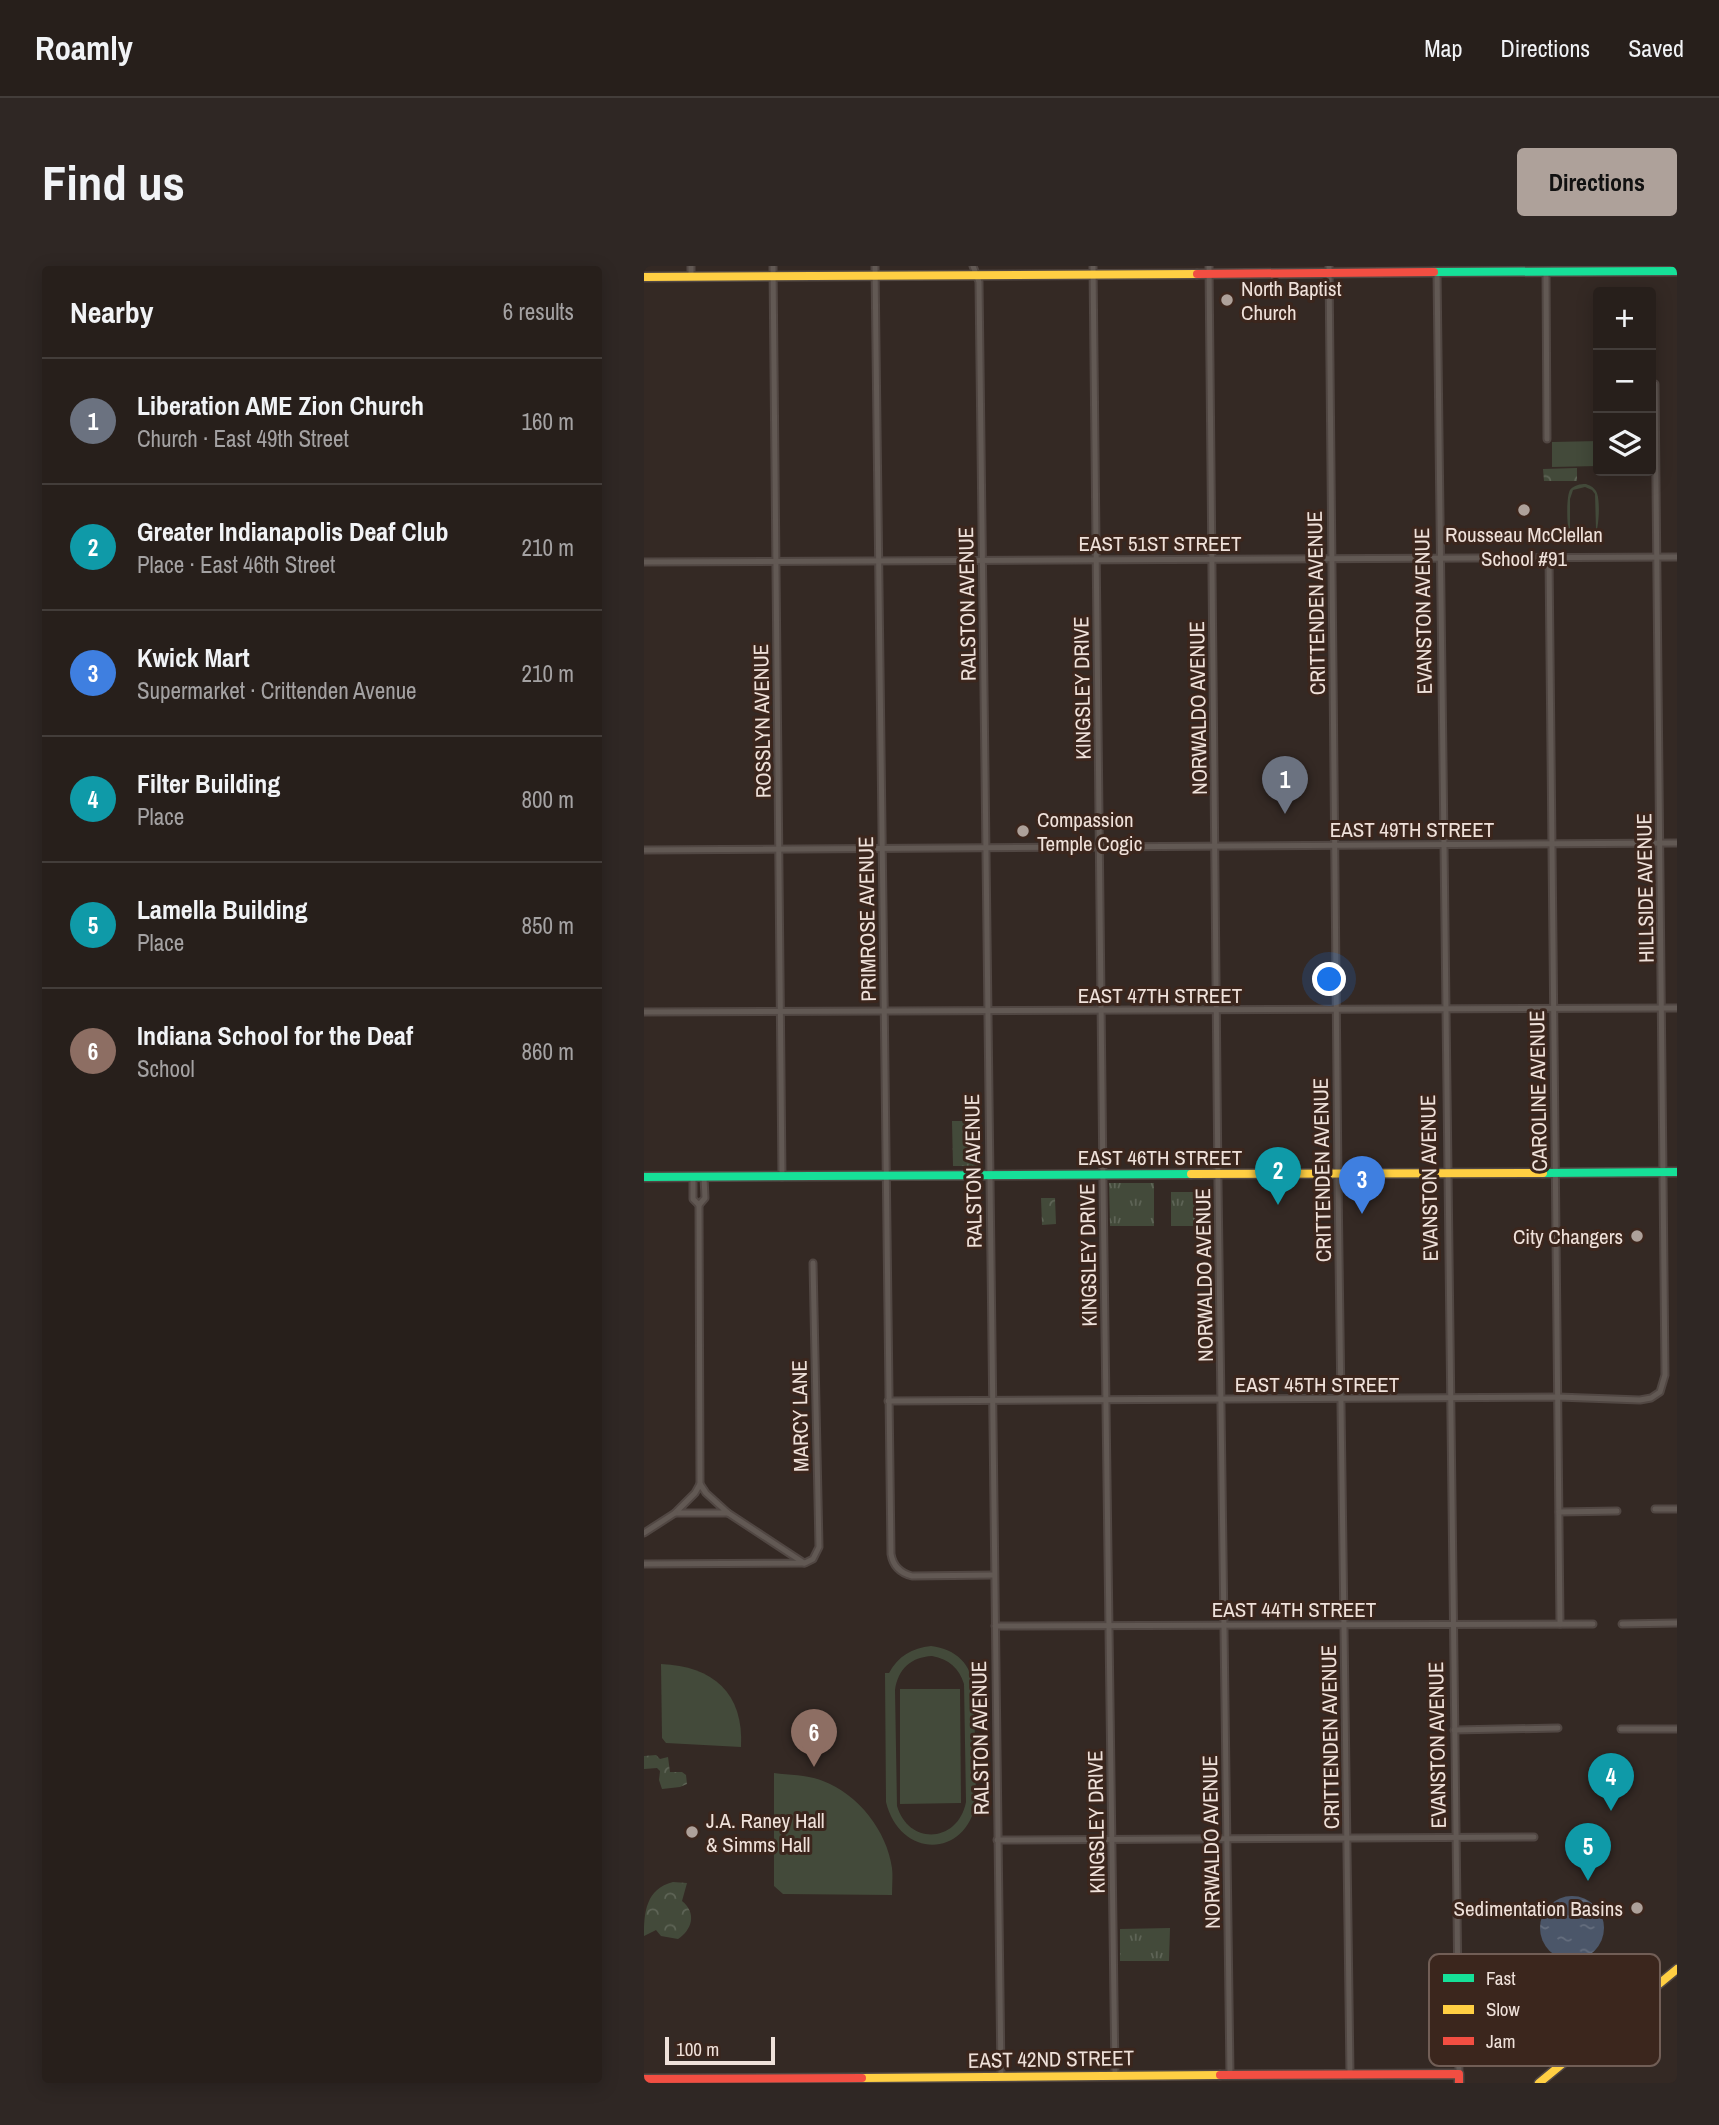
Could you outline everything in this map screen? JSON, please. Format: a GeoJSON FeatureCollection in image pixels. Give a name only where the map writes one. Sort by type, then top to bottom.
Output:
{"type":"FeatureCollection","features":[{"type":"Feature","properties":{"kind":"street"},"geometry":{"type":"LineString","coordinates":[[691,266],[691,276]]}},
{"type":"Feature","properties":{"kind":"street","name":"PRIMROSE AVENUE"},"geometry":{"type":"LineString","coordinates":[[875,266],[891,1554],[893,1563],[899,1570],[912,1576],[994,1575]]}},
{"type":"Feature","properties":{"kind":"street","name":"CRITTENDEN AVENUE"},"geometry":{"type":"LineString","coordinates":[[1329,269],[1350,2074]]}},
{"type":"Feature","properties":{"kind":"street"},"geometry":{"type":"LineString","coordinates":[[644,277],[773,271],[875,276],[975,270],[1677,271]]}},
{"type":"Feature","properties":{"kind":"street","name":"RALSTON AVENUE"},"geometry":{"type":"LineString","coordinates":[[975,270],[979,282],[1001,2077]]}},
{"type":"Feature","properties":{"kind":"street","name":"KINGSLEY DRIVE"},"geometry":{"type":"LineString","coordinates":[[1093,270],[1115,2076]]}},
{"type":"Feature","properties":{"kind":"street","name":"NORWALDO AVENUE"},"geometry":{"type":"LineString","coordinates":[[1209,270],[1230,2074]]}},
{"type":"Feature","properties":{"kind":"street","name":"ROSSLYN AVENUE"},"geometry":{"type":"LineString","coordinates":[[773,271],[782,1177]]}},
{"type":"Feature","properties":{"kind":"street","name":"EVANSTON AVENUE"},"geometry":{"type":"LineString","coordinates":[[1437,272],[1457,1954]]}},
{"type":"Feature","properties":{"kind":"street"},"geometry":{"type":"LineString","coordinates":[[1546,272],[1547,439]]}},
{"type":"Feature","properties":{"kind":"street","name":"HILLSIDE AVENUE"},"geometry":{"type":"LineString","coordinates":[[1655,413],[1665,1375],[1660,1392]]}},
{"type":"Feature","properties":{"kind":"street","name":"EAST 51ST STREET"},"geometry":{"type":"LineString","coordinates":[[644,562],[1677,556]]}},
{"type":"Feature","properties":{"kind":"street","name":"CAROLINE AVENUE"},"geometry":{"type":"LineString","coordinates":[[1549,557],[1560,1624]]}},
{"type":"Feature","properties":{"kind":"street","name":"EAST 49TH STREET"},"geometry":{"type":"LineString","coordinates":[[644,850],[1677,843]]}},
{"type":"Feature","properties":{"kind":"street","name":"EAST 47TH STREET"},"geometry":{"type":"LineString","coordinates":[[644,1013],[1677,1008]]}},
{"type":"Feature","properties":{"kind":"street","name":"EAST 46TH STREET"},"geometry":{"type":"LineString","coordinates":[[644,1177],[1677,1172]]}},
{"type":"Feature","properties":{"kind":"street"},"geometry":{"type":"LineString","coordinates":[[693,1177],[693,1199],[699,1205]]}},
{"type":"Feature","properties":{"kind":"street"},"geometry":{"type":"LineString","coordinates":[[644,1533],[675,1513],[695,1493],[700,1483],[699,1205],[705,1198],[704,1177]]}},
{"type":"Feature","properties":{"kind":"street","name":"MARCY LANE"},"geometry":{"type":"LineString","coordinates":[[805,1563],[813,1559],[819,1548],[813,1263]]}},
{"type":"Feature","properties":{"kind":"street","name":"EAST 45TH STREET"},"geometry":{"type":"LineString","coordinates":[[888,1401],[1558,1397],[1643,1400],[1660,1392]]}},
{"type":"Feature","properties":{"kind":"street"},"geometry":{"type":"LineString","coordinates":[[700,1483],[706,1493],[728,1513],[805,1563]]}},
{"type":"Feature","properties":{"kind":"street"},"geometry":{"type":"LineString","coordinates":[[1655,1509],[1677,1509]]}},
{"type":"Feature","properties":{"kind":"street"},"geometry":{"type":"LineString","coordinates":[[1559,1512],[1617,1511]]}},
{"type":"Feature","properties":{"kind":"street"},"geometry":{"type":"LineString","coordinates":[[675,1513],[728,1513]]}},
{"type":"Feature","properties":{"kind":"street"},"geometry":{"type":"LineString","coordinates":[[644,1564],[805,1563]]}},
{"type":"Feature","properties":{"kind":"street"},"geometry":{"type":"LineString","coordinates":[[1622,1624],[1677,1623]]}},
{"type":"Feature","properties":{"kind":"street","name":"EAST 44TH STREET"},"geometry":{"type":"LineString","coordinates":[[995,1626],[1593,1624]]}},
{"type":"Feature","properties":{"kind":"street"},"geometry":{"type":"LineString","coordinates":[[1454,1730],[1558,1728]]}},
{"type":"Feature","properties":{"kind":"street"},"geometry":{"type":"LineString","coordinates":[[1621,1729],[1677,1729]]}},
{"type":"Feature","properties":{"kind":"street"},"geometry":{"type":"LineString","coordinates":[[997,1840],[1534,1837]]}},
{"type":"Feature","properties":{"kind":"street"},"geometry":{"type":"LineString","coordinates":[[1660,1983],[1677,1969]]}},
{"type":"Feature","properties":{"kind":"street"},"geometry":{"type":"LineString","coordinates":[[1539,2083],[1560,2066]]}},
{"type":"Feature","properties":{"kind":"street","name":"EAST 42ND STREET"},"geometry":{"type":"LineString","coordinates":[[644,2079],[1230,2074],[1459,2078]]}},
{"type":"Feature","properties":{"kind":"green space"},"geometry":{"type":"Polygon","coordinates":[[[1593,441],[1593,466],[1552,467],[1552,442],[1593,441]]]}},
{"type":"Feature","properties":{"kind":"green space"},"geometry":{"type":"Polygon","coordinates":[[[1577,468],[1577,481],[1544,481],[1543,469],[1577,468]]]}},
{"type":"Feature","properties":{"kind":"green space"},"geometry":{"type":"Polygon","coordinates":[[[1586,484],[1596,491],[1599,515],[1597,529],[1594,539],[1582,544],[1574,542],[1570,537],[1567,507],[1570,490],[1586,484]],[[1585,487],[1573,490],[1570,499],[1570,534],[1582,542],[1592,537],[1596,530],[1595,494],[1585,487]]]}},
{"type":"Feature","properties":{"kind":"green space"},"geometry":{"type":"Polygon","coordinates":[[[952,1121],[978,1121],[978,1166],[953,1166],[952,1121]]]}},
{"type":"Feature","properties":{"kind":"green space"},"geometry":{"type":"Polygon","coordinates":[[[1109,1183],[1154,1183],[1154,1226],[1110,1226],[1109,1183]]]}},
{"type":"Feature","properties":{"kind":"green space"},"geometry":{"type":"Polygon","coordinates":[[[1171,1192],[1208,1192],[1208,1222],[1203,1222],[1203,1226],[1171,1226],[1171,1192]]]}},
{"type":"Feature","properties":{"kind":"green space"},"geometry":{"type":"Polygon","coordinates":[[[1041,1198],[1055,1198],[1056,1224],[1042,1225],[1041,1198]]]}},
{"type":"Feature","properties":{"kind":"green space"},"geometry":{"type":"Polygon","coordinates":[[[924,1647],[948,1650],[961,1659],[970,1673],[974,1690],[976,1802],[970,1821],[960,1834],[947,1842],[932,1845],[918,1842],[905,1834],[893,1821],[886,1802],[885,1673],[889,1673],[906,1654],[924,1647]],[[932,1656],[918,1659],[902,1670],[895,1690],[897,1806],[903,1819],[912,1828],[933,1834],[954,1826],[966,1802],[964,1684],[953,1665],[932,1656]]]}},
{"type":"Feature","properties":{"kind":"green space"},"geometry":{"type":"Polygon","coordinates":[[[661,1664],[696,1670],[722,1686],[737,1712],[741,1728],[741,1747],[666,1743],[662,1738],[661,1664]]]}},
{"type":"Feature","properties":{"kind":"green space"},"geometry":{"type":"Polygon","coordinates":[[[900,1689],[960,1689],[961,1803],[900,1804],[900,1689]]]}},
{"type":"Feature","properties":{"kind":"green space"},"geometry":{"type":"Polygon","coordinates":[[[656,1755],[660,1759],[668,1757],[670,1772],[682,1772],[686,1775],[687,1784],[662,1789],[660,1771],[657,1768],[644,1769],[644,1756],[656,1755]]]}},
{"type":"Feature","properties":{"kind":"green space"},"geometry":{"type":"Polygon","coordinates":[[[774,1773],[823,1781],[859,1804],[877,1828],[889,1854],[892,1895],[783,1894],[774,1886],[774,1773]]]}},
{"type":"Feature","properties":{"kind":"green space"},"geometry":{"type":"Polygon","coordinates":[[[673,1882],[687,1883],[682,1901],[691,1916],[687,1931],[678,1939],[661,1936],[656,1930],[644,1936],[648,1903],[657,1890],[673,1882]]]}},
{"type":"Feature","properties":{"kind":"green space"},"geometry":{"type":"Polygon","coordinates":[[[1170,1928],[1169,1961],[1120,1961],[1120,1929],[1170,1928]]]}},
{"type":"Feature","properties":{"kind":"water"},"geometry":{"type":"Polygon","coordinates":[[[1566,1896],[1578,1896],[1590,1901],[1599,1910],[1604,1922],[1602,1940],[1591,1954],[1553,1954],[1545,1946],[1540,1934],[1540,1922],[1545,1910],[1554,1901],[1566,1896]]]}},
{"type":"Feature","properties":{"kind":"traffic: fast"},"geometry":{"type":"LineString","coordinates":[[1434,272],[1677,271]]}},
{"type":"Feature","properties":{"kind":"traffic: fast"},"geometry":{"type":"LineString","coordinates":[[1543,1173],[1677,1172]]}},
{"type":"Feature","properties":{"kind":"traffic: fast"},"geometry":{"type":"LineString","coordinates":[[644,1177],[1191,1174]]}},
{"type":"Feature","properties":{"kind":"traffic: slow"},"geometry":{"type":"LineString","coordinates":[[644,277],[1197,274]]}},
{"type":"Feature","properties":{"kind":"traffic: slow"},"geometry":{"type":"LineString","coordinates":[[1191,1174],[1543,1173]]}},
{"type":"Feature","properties":{"kind":"traffic: slow"},"geometry":{"type":"LineString","coordinates":[[1660,1983],[1677,1969]]}},
{"type":"Feature","properties":{"kind":"traffic: slow"},"geometry":{"type":"LineString","coordinates":[[1539,2083],[1560,2066]]}},
{"type":"Feature","properties":{"kind":"traffic: slow"},"geometry":{"type":"LineString","coordinates":[[862,2078],[1220,2075]]}},
{"type":"Feature","properties":{"kind":"traffic: jam"},"geometry":{"type":"LineString","coordinates":[[1197,274],[1434,272]]}},
{"type":"Feature","properties":{"kind":"traffic: jam"},"geometry":{"type":"LineString","coordinates":[[1220,2075],[1459,2074],[1459,2083]]}},
{"type":"Feature","properties":{"kind":"traffic: jam"},"geometry":{"type":"LineString","coordinates":[[644,2079],[862,2078]]}},
{"type":"Feature","properties":{"kind":"place","name":"North Baptist Church"},"geometry":{"type":"Point","coordinates":[1227,300]}},
{"type":"Feature","properties":{"kind":"place","name":"Rousseau McClellan School #91"},"geometry":{"type":"Point","coordinates":[1524,510]}},
{"type":"Feature","properties":{"kind":"place","name":"Liberation AME Zion Church"},"geometry":{"type":"Point","coordinates":[1285,814]}},
{"type":"Feature","properties":{"kind":"place","name":"Compassion Temple Cogic"},"geometry":{"type":"Point","coordinates":[1023,831]}},
{"type":"Feature","properties":{"kind":"place","name":"Greater Indianapolis Deaf Club"},"geometry":{"type":"Point","coordinates":[1278,1205]}},
{"type":"Feature","properties":{"kind":"place","name":"Kwick Mart"},"geometry":{"type":"Point","coordinates":[1362,1214]}},
{"type":"Feature","properties":{"kind":"place","name":"City Changers"},"geometry":{"type":"Point","coordinates":[1637,1236]}},
{"type":"Feature","properties":{"kind":"place","name":"Indiana School for the Deaf"},"geometry":{"type":"Point","coordinates":[814,1767]}},
{"type":"Feature","properties":{"kind":"place","name":"Filter Building"},"geometry":{"type":"Point","coordinates":[1611,1811]}},
{"type":"Feature","properties":{"kind":"place","name":"J.A. Raney Hall & Simms Hall"},"geometry":{"type":"Point","coordinates":[692,1832]}},
{"type":"Feature","properties":{"kind":"place","name":"Lamella Building"},"geometry":{"type":"Point","coordinates":[1588,1881]}},
{"type":"Feature","properties":{"kind":"place","name":"Sedimentation Basins"},"geometry":{"type":"Point","coordinates":[1637,1908]}}]}
